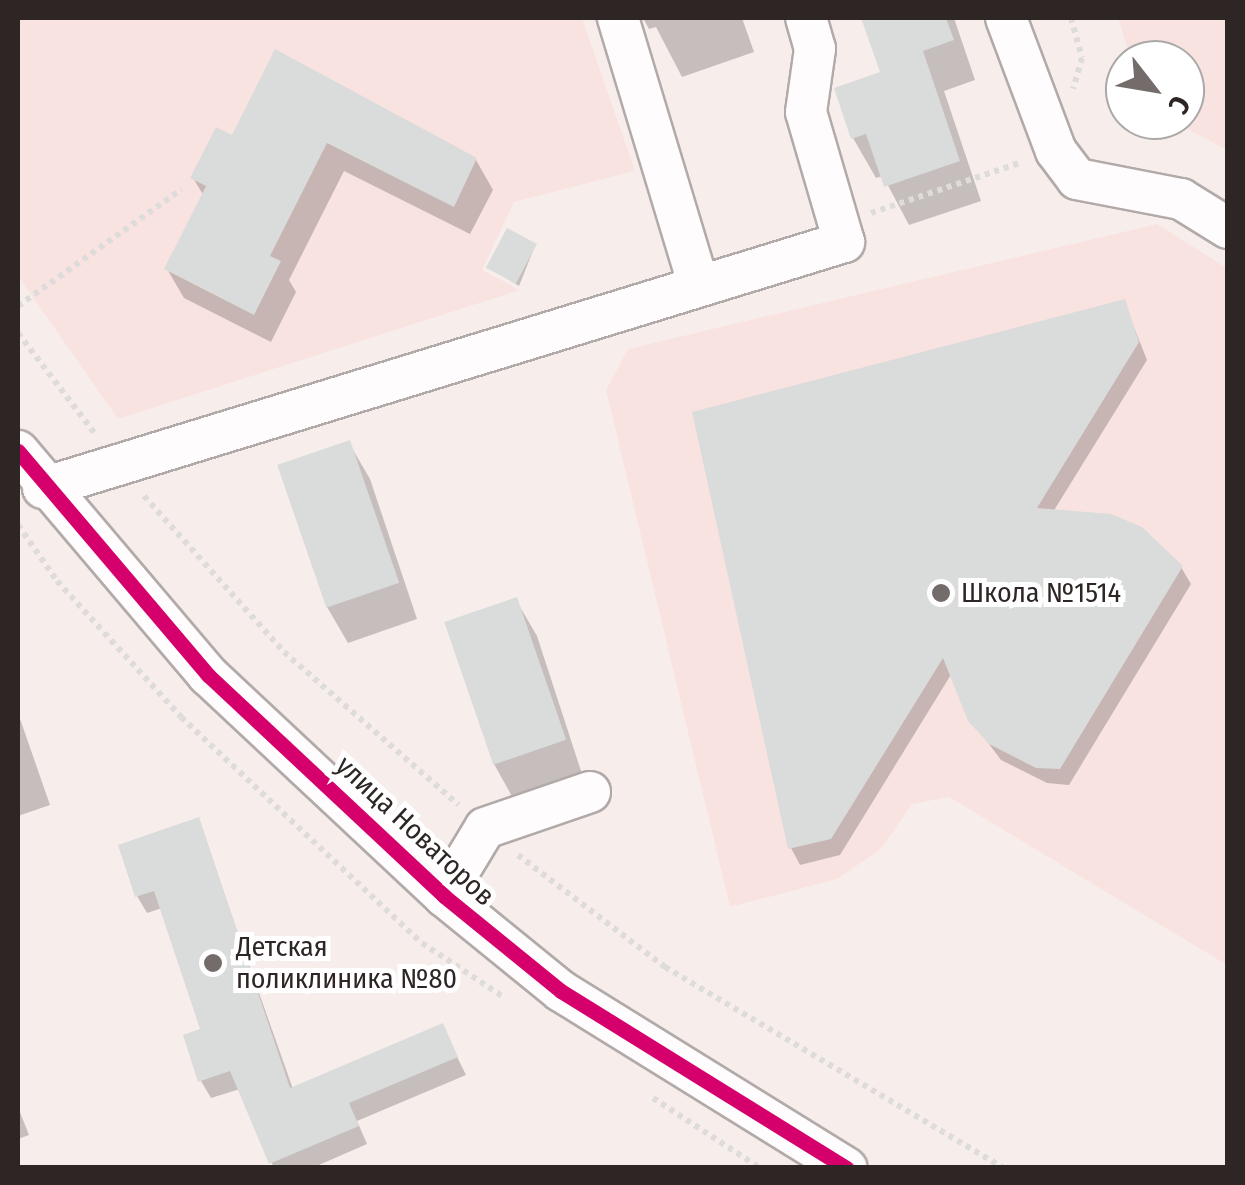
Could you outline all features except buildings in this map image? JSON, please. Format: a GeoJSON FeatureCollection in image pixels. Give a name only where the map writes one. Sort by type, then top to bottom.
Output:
{"type":"FeatureCollection","features":[{"type":"Feature","properties":{"kind":"street"},"geometry":{"type":"LineString","coordinates":[[618,18],[699,286]]}},
{"type":"Feature","properties":{"kind":"street"},"geometry":{"type":"LineString","coordinates":[[43,488],[844,242],[806,112],[815,49],[806,18]]}},
{"type":"Feature","properties":{"kind":"street"},"geometry":{"type":"LineString","coordinates":[[1006,18],[1056,151],[1077,179],[1180,199],[1228,228]]}},
{"type":"Feature","properties":{"kind":"street","name":"улица Новаторов"},"geometry":{"type":"LineString","coordinates":[[18,451],[43,488],[208,675],[444,896],[561,990],[847,1168]]}},
{"type":"Feature","properties":{"kind":"street"},"geometry":{"type":"LineString","coordinates":[[444,896],[485,828],[590,792]]}},
{"type":"Feature","properties":{"kind":"path"},"geometry":{"type":"LineString","coordinates":[[844,242],[870,214],[1056,151],[1082,58],[1071,18]]}},
{"type":"Feature","properties":{"kind":"path"},"geometry":{"type":"LineString","coordinates":[[18,306],[182,189]]}},
{"type":"Feature","properties":{"kind":"path"},"geometry":{"type":"LineString","coordinates":[[18,525],[58,581]]}},
{"type":"Feature","properties":{"kind":"shaded area"},"geometry":{"type":"Polygon","coordinates":[[[18,18],[582,18],[635,171],[514,202],[482,270],[520,290],[118,419],[18,276],[18,18]]]}},
{"type":"Feature","properties":{"kind":"shaded area"},"geometry":{"type":"Polygon","coordinates":[[[1118,18],[1227,18],[1227,150],[1205,138],[1205,40],[1125,40],[1118,18]]]}},
{"type":"Feature","properties":{"kind":"shaded area","name":"Школа №1514"},"geometry":{"type":"Polygon","coordinates":[[[1157,224],[1227,268],[1227,965],[949,797],[912,804],[881,849],[837,879],[730,907],[606,390],[628,349],[1157,224]]]}},
{"type":"Feature","properties":{"kind":"cycle path"},"geometry":{"type":"LineString","coordinates":[[18,451],[208,675],[444,896],[561,991],[847,1168]]}},
{"type":"Feature","properties":{"kind":"place","name":"Школа №1514"},"geometry":{"type":"Point","coordinates":[941,593]}},
{"type":"Feature","properties":{"kind":"place","name":"Детская поликлиника №80"},"geometry":{"type":"Point","coordinates":[213,963]}}]}
